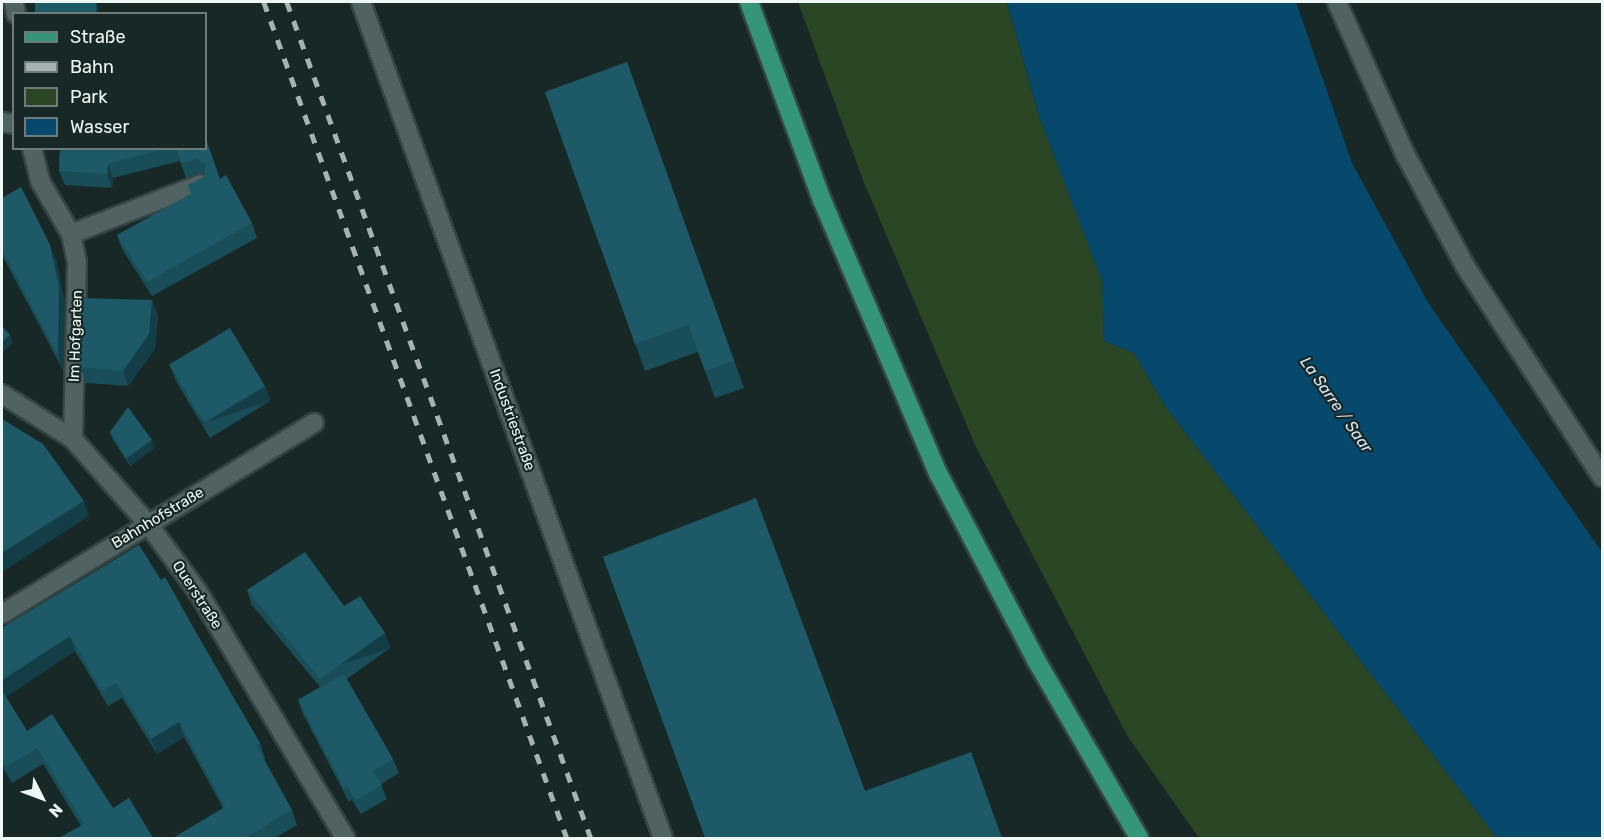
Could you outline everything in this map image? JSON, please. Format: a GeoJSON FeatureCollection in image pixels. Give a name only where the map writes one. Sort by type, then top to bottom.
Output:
{"type":"FeatureCollection","features":[{"type":"Feature","properties":{"kind":"main road"},"geometry":{"type":"LineString","coordinates":[[749,2],[822,201],[939,475],[1026,641],[1138,838]]}},
{"type":"Feature","properties":{"kind":"street","name":"Industriestraße"},"geometry":{"type":"LineString","coordinates":[[361,2],[663,838]]}},
{"type":"Feature","properties":{"kind":"street"},"geometry":{"type":"LineString","coordinates":[[1336,2],[1406,154],[1465,266],[1602,477]]}},
{"type":"Feature","properties":{"kind":"street","name":"Im Hofgarten"},"geometry":{"type":"LineString","coordinates":[[33,150],[40,181],[71,234],[79,286],[73,439]]}},
{"type":"Feature","properties":{"kind":"street"},"geometry":{"type":"LineString","coordinates":[[71,234],[201,184]]}},
{"type":"Feature","properties":{"kind":"street","name":"Querstraße"},"geometry":{"type":"LineString","coordinates":[[2,394],[73,439],[148,524],[198,592],[345,838]]}},
{"type":"Feature","properties":{"kind":"street","name":"Bahnhofstraße"},"geometry":{"type":"LineString","coordinates":[[2,614],[314,423]]}},
{"type":"Feature","properties":{"kind":"green space"},"geometry":{"type":"Polygon","coordinates":[[[798,2],[1007,2],[1039,116],[1103,281],[1104,341],[1134,353],[1165,406],[1497,838],[1199,838],[1128,737],[976,447],[863,180],[798,2]]]}},
{"type":"Feature","properties":{"kind":"water","name":"La Sarre / Saar"},"geometry":{"type":"Polygon","coordinates":[[[1007,2],[1296,2],[1352,163],[1429,304],[1602,552],[1602,838],[1497,838],[1165,406],[1134,353],[1104,341],[1102,281],[1039,116],[1007,2]]]}},
{"type":"Feature","properties":{"kind":"building"},"geometry":{"type":"Polygon","coordinates":[[[35,2],[96,2],[96,12],[35,12],[35,2]]]}},
{"type":"Feature","properties":{"kind":"building"},"geometry":{"type":"Polygon","coordinates":[[[627,62],[734,361],[705,371],[688,325],[635,344],[545,92],[627,62]]]}},
{"type":"Feature","properties":{"kind":"building"},"geometry":{"type":"Polygon","coordinates":[[[207,142],[220,179],[226,175],[252,223],[147,282],[117,235],[191,194],[188,185],[204,177],[206,165],[197,159],[181,163],[178,150],[207,150],[207,142]]]}},
{"type":"Feature","properties":{"kind":"building"},"geometry":{"type":"Polygon","coordinates":[[[60,150],[160,150],[108,164],[107,174],[59,171],[60,150]]]}},
{"type":"Feature","properties":{"kind":"building"},"geometry":{"type":"Polygon","coordinates":[[[21,187],[50,245],[59,287],[58,355],[2,250],[2,198],[21,187]]]}},
{"type":"Feature","properties":{"kind":"building"},"geometry":{"type":"Polygon","coordinates":[[[81,298],[152,300],[149,334],[123,371],[80,367],[81,298]]]}},
{"type":"Feature","properties":{"kind":"building"},"geometry":{"type":"Polygon","coordinates":[[[2,326],[10,335],[2,342],[2,326]]]}},
{"type":"Feature","properties":{"kind":"building"},"geometry":{"type":"Polygon","coordinates":[[[230,328],[265,386],[204,423],[169,365],[230,328]]]}},
{"type":"Feature","properties":{"kind":"building"},"geometry":{"type":"Polygon","coordinates":[[[128,407],[152,440],[127,458],[110,432],[128,407]]]}},
{"type":"Feature","properties":{"kind":"building"},"geometry":{"type":"Polygon","coordinates":[[[2,419],[43,444],[84,501],[2,553],[2,419]]]}},
{"type":"Feature","properties":{"kind":"building"},"geometry":{"type":"Polygon","coordinates":[[[756,498],[865,791],[971,752],[1002,838],[705,838],[603,557],[756,498]]]}},
{"type":"Feature","properties":{"kind":"building"},"geometry":{"type":"Polygon","coordinates":[[[139,545],[161,580],[165,577],[260,743],[256,745],[292,810],[245,838],[173,838],[225,807],[179,722],[151,739],[116,683],[102,691],[70,636],[2,680],[2,628],[139,545]]]}},
{"type":"Feature","properties":{"kind":"building"},"geometry":{"type":"Polygon","coordinates":[[[305,552],[344,606],[360,596],[385,633],[320,679],[247,590],[305,552]]]}},
{"type":"Feature","properties":{"kind":"building"},"geometry":{"type":"Polygon","coordinates":[[[344,674],[393,759],[373,771],[382,785],[356,800],[347,786],[344,788],[298,700],[344,674]]]}},
{"type":"Feature","properties":{"kind":"building"},"geometry":{"type":"Polygon","coordinates":[[[2,690],[27,731],[52,714],[113,808],[129,798],[153,838],[59,838],[84,824],[37,748],[6,767],[2,760],[2,690]]]}},
{"type":"Feature","properties":{"kind":"railway"},"geometry":{"type":"LineString","coordinates":[[264,2],[567,838]]}},
{"type":"Feature","properties":{"kind":"railway"},"geometry":{"type":"LineString","coordinates":[[287,2],[591,838]]}}]}
